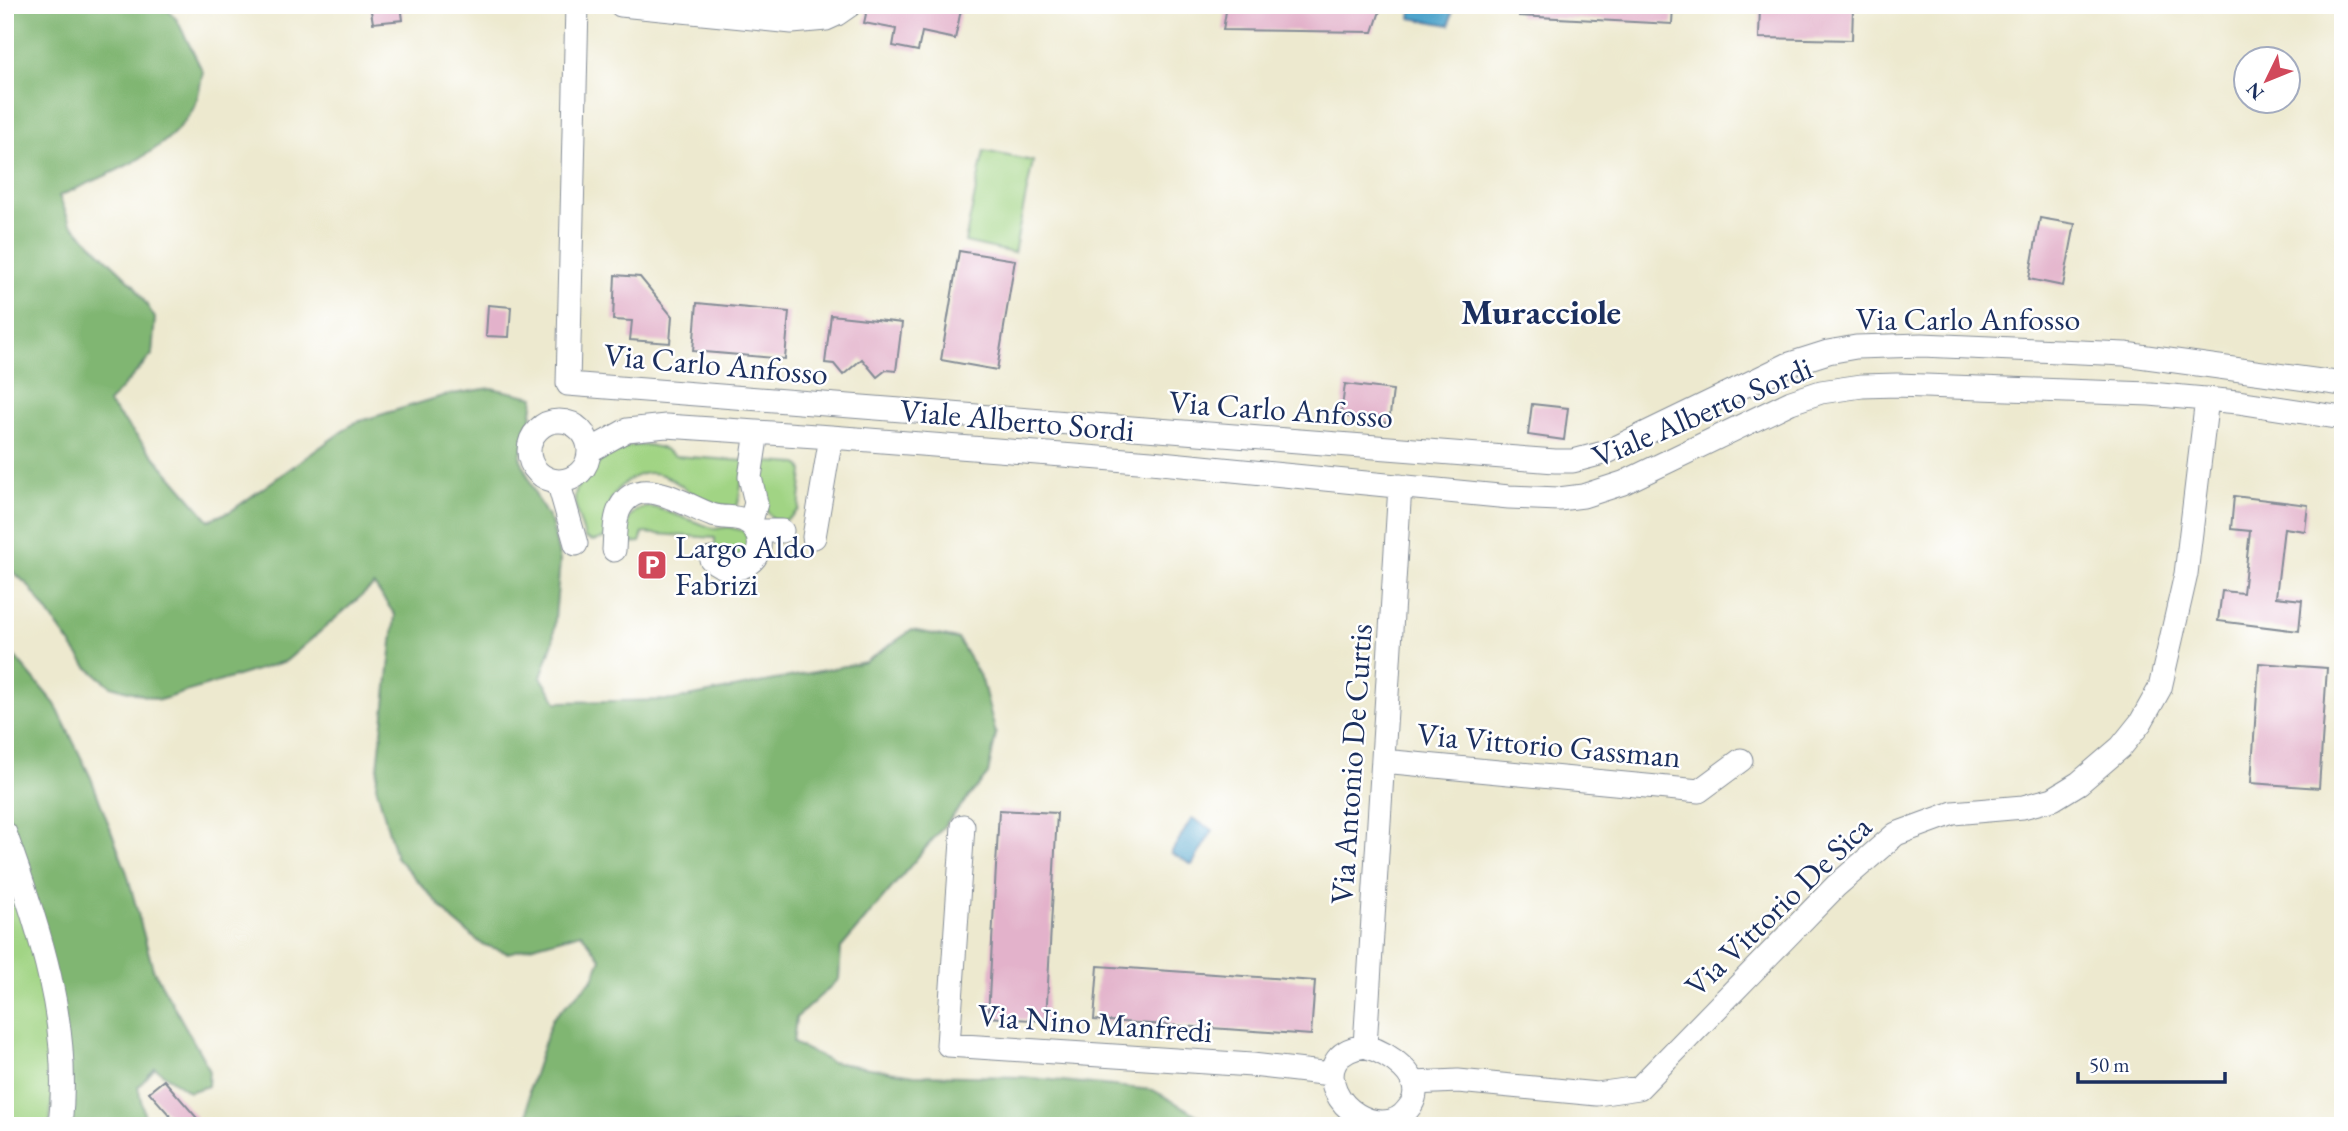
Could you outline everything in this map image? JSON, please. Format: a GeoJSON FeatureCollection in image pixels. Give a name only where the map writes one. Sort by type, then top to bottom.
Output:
{"type":"FeatureCollection","features":[{"type":"Feature","properties":{"kind":"street","name":"Via Carlo Anfosso"},"geometry":{"type":"LineString","coordinates":[[577,5],[568,384],[1573,461],[1607,452],[1800,360],[1828,352],[1882,345],[2125,354],[2343,384]]}},
{"type":"Feature","properties":{"kind":"street"},"geometry":{"type":"LineString","coordinates":[[621,5],[792,22],[826,19],[837,15],[849,5]]}},
{"type":"Feature","properties":{"kind":"street"},"geometry":{"type":"LineString","coordinates":[[562,421],[568,384]]}},
{"type":"Feature","properties":{"kind":"street","name":"Viale Alberto Sordi"},"geometry":{"type":"LineString","coordinates":[[589,451],[627,430],[666,426],[1151,463],[1559,499],[1583,496],[1623,484],[1791,402],[1840,388],[1897,384],[2150,394],[2207,398],[2343,418]]}},
{"type":"Feature","properties":{"kind":"street","name":"Via Vittorio De Sica"},"geometry":{"type":"LineString","coordinates":[[1414,1083],[1458,1081],[1597,1094],[1639,1088],[1836,886],[1896,834],[1953,813],[2023,807],[2053,799],[2090,774],[2121,747],[2141,722],[2160,688],[2186,574],[2207,398]]}},
{"type":"Feature","properties":{"kind":"street"},"geometry":{"type":"LineString","coordinates":[[562,421],[572,423],[581,430],[588,440],[589,451],[587,463],[581,471],[569,479],[558,481],[542,475],[534,468],[529,453],[531,439],[537,430],[546,424],[562,421]]}},
{"type":"Feature","properties":{"kind":"street"},"geometry":{"type":"LineString","coordinates":[[1151,463],[1152,430]]}},
{"type":"Feature","properties":{"kind":"street"},"geometry":{"type":"LineString","coordinates":[[711,559],[725,569],[734,570],[750,563],[758,548],[753,527],[756,503],[750,477],[757,432]]}},
{"type":"Feature","properties":{"kind":"street"},"geometry":{"type":"LineString","coordinates":[[814,537],[831,437]]}},
{"type":"Feature","properties":{"kind":"street"},"geometry":{"type":"LineString","coordinates":[[558,481],[576,544]]}},
{"type":"Feature","properties":{"kind":"street","name":"Via Antonio De Curtis"},"geometry":{"type":"LineString","coordinates":[[1365,1046],[1400,486]]}},
{"type":"Feature","properties":{"kind":"street"},"geometry":{"type":"LineString","coordinates":[[614,550],[620,508],[635,494],[645,491],[656,492],[714,516],[735,517],[753,527],[782,531]]}},
{"type":"Feature","properties":{"kind":"street","name":"Via Vittorio Gassman"},"geometry":{"type":"LineString","coordinates":[[1383,761],[1699,791],[1741,760]]}},
{"type":"Feature","properties":{"kind":"street","name":"Via Nino Manfredi"},"geometry":{"type":"LineString","coordinates":[[963,826],[948,1045],[1252,1065],[1331,1074]]}},
{"type":"Feature","properties":{"kind":"street"},"geometry":{"type":"LineString","coordinates":[[5,833],[42,947],[55,1002],[62,1068],[60,1126]]}},
{"type":"Feature","properties":{"kind":"street"},"geometry":{"type":"LineString","coordinates":[[1365,1046],[1382,1051],[1401,1066],[1414,1083],[1415,1098],[1404,1115],[1388,1122],[1367,1121],[1348,1110],[1336,1096],[1331,1074],[1338,1058],[1351,1048],[1365,1046]]}},
{"type":"Feature","properties":{"kind":"green space"},"geometry":{"type":"Polygon","coordinates":[[[5,5],[164,5],[177,20],[203,72],[193,109],[167,139],[151,152],[115,172],[59,196],[70,223],[134,285],[155,318],[152,355],[108,403],[209,520],[231,511],[354,423],[446,395],[491,388],[534,397],[531,421],[520,457],[537,498],[552,524],[560,561],[553,642],[541,677],[557,702],[673,700],[865,662],[912,630],[958,639],[982,680],[996,734],[988,774],[841,948],[839,979],[796,1018],[793,1043],[831,1062],[914,1075],[1022,1077],[1153,1090],[1216,1126],[528,1126],[529,1090],[552,1019],[593,979],[601,959],[581,933],[508,953],[482,944],[454,921],[396,857],[376,786],[395,615],[374,585],[286,661],[160,700],[111,686],[87,667],[28,585],[5,565],[5,5]]]}},
{"type":"Feature","properties":{"kind":"green space"},"geometry":{"type":"Polygon","coordinates":[[[984,151],[1033,161],[1014,253],[965,242],[984,151]]]}},
{"type":"Feature","properties":{"kind":"green space","name":"Largo Aldo Fabrizi"},"geometry":{"type":"Polygon","coordinates":[[[649,445],[664,449],[675,456],[745,461],[738,504],[734,508],[715,504],[698,497],[665,476],[641,474],[627,481],[611,500],[605,538],[593,541],[585,538],[575,500],[580,483],[593,468],[611,455],[627,447],[649,445]]]}},
{"type":"Feature","properties":{"kind":"green space","name":"Largo Aldo Fabrizi"},"geometry":{"type":"Polygon","coordinates":[[[760,464],[797,464],[803,471],[799,509],[785,520],[771,517],[763,502],[757,469],[760,464]]]}},
{"type":"Feature","properties":{"kind":"green space","name":"Largo Aldo Fabrizi"},"geometry":{"type":"Polygon","coordinates":[[[648,507],[715,529],[728,527],[744,531],[749,541],[748,552],[734,562],[715,550],[715,538],[643,533],[640,542],[630,543],[626,540],[632,514],[648,507]]]}},
{"type":"Feature","properties":{"kind":"green space"},"geometry":{"type":"Polygon","coordinates":[[[5,645],[55,704],[91,778],[127,873],[153,969],[209,1069],[208,1086],[189,1092],[155,1068],[138,1087],[147,1126],[71,1126],[36,904],[5,816],[5,645]]]}},
{"type":"Feature","properties":{"kind":"green space"},"geometry":{"type":"Polygon","coordinates":[[[5,872],[32,946],[48,1004],[53,1062],[50,1126],[5,1126],[5,872]]]}},
{"type":"Feature","properties":{"kind":"water"},"geometry":{"type":"Polygon","coordinates":[[[1412,5],[1453,5],[1450,25],[1410,18],[1412,5]]]}},
{"type":"Feature","properties":{"kind":"water"},"geometry":{"type":"Polygon","coordinates":[[[1192,818],[1213,830],[1192,865],[1171,853],[1192,818]]]}},
{"type":"Feature","properties":{"kind":"building"},"geometry":{"type":"Polygon","coordinates":[[[370,5],[401,5],[403,20],[373,23],[370,5]]]}},
{"type":"Feature","properties":{"kind":"building"},"geometry":{"type":"Polygon","coordinates":[[[868,5],[962,5],[955,39],[922,32],[918,51],[893,46],[896,29],[864,23],[868,5]]]}},
{"type":"Feature","properties":{"kind":"building"},"geometry":{"type":"Polygon","coordinates":[[[1227,5],[1382,5],[1373,32],[1223,30],[1227,5]]]}},
{"type":"Feature","properties":{"kind":"building"},"geometry":{"type":"Polygon","coordinates":[[[1520,5],[1673,5],[1672,24],[1519,16],[1520,5]]]}},
{"type":"Feature","properties":{"kind":"building"},"geometry":{"type":"Polygon","coordinates":[[[1760,5],[1853,8],[1852,40],[1759,38],[1760,5]]]}},
{"type":"Feature","properties":{"kind":"building"},"geometry":{"type":"Polygon","coordinates":[[[2040,218],[2075,224],[2063,286],[2029,279],[2040,218]]]}},
{"type":"Feature","properties":{"kind":"building"},"geometry":{"type":"Polygon","coordinates":[[[959,251],[1015,260],[997,370],[941,360],[959,251]]]}},
{"type":"Feature","properties":{"kind":"building"},"geometry":{"type":"Polygon","coordinates":[[[615,275],[640,277],[672,316],[670,343],[630,340],[632,321],[613,320],[615,275]]]}},
{"type":"Feature","properties":{"kind":"building"},"geometry":{"type":"Polygon","coordinates":[[[697,303],[789,312],[785,359],[693,351],[697,303]]]}},
{"type":"Feature","properties":{"kind":"building"},"geometry":{"type":"Polygon","coordinates":[[[488,305],[511,307],[509,337],[486,336],[488,305]]]}},
{"type":"Feature","properties":{"kind":"building"},"geometry":{"type":"Polygon","coordinates":[[[831,315],[902,323],[896,371],[886,370],[877,377],[862,359],[843,375],[834,364],[825,363],[831,315]]]}},
{"type":"Feature","properties":{"kind":"building"},"geometry":{"type":"Polygon","coordinates":[[[1345,384],[1393,390],[1389,423],[1341,416],[1345,384]]]}},
{"type":"Feature","properties":{"kind":"building"},"geometry":{"type":"Polygon","coordinates":[[[1532,404],[1568,408],[1564,440],[1528,435],[1532,404]]]}},
{"type":"Feature","properties":{"kind":"building"},"geometry":{"type":"Polygon","coordinates":[[[2234,496],[2308,505],[2305,531],[2284,528],[2276,597],[2302,600],[2299,631],[2218,621],[2222,591],[2243,593],[2250,531],[2231,529],[2234,496]]]}},
{"type":"Feature","properties":{"kind":"building"},"geometry":{"type":"Polygon","coordinates":[[[2259,663],[2327,668],[2319,788],[2251,783],[2259,663]]]}},
{"type":"Feature","properties":{"kind":"building"},"geometry":{"type":"Polygon","coordinates":[[[999,810],[1057,813],[1046,1021],[988,1017],[999,810]]]}},
{"type":"Feature","properties":{"kind":"building"},"geometry":{"type":"Polygon","coordinates":[[[1098,966],[1315,981],[1311,1035],[1094,1020],[1098,966]]]}},
{"type":"Feature","properties":{"kind":"building"},"geometry":{"type":"Polygon","coordinates":[[[164,1080],[197,1118],[187,1126],[179,1126],[149,1092],[164,1080]]]}},
{"type":"Feature","properties":{"kind":"place","name":"Largo Aldo Fabrizi"},"geometry":{"type":"Point","coordinates":[652,565]}},
{"type":"Feature","properties":{"kind":"district","name":"Muracciole"},"geometry":{"type":"Point","coordinates":[1541,311]}}]}
